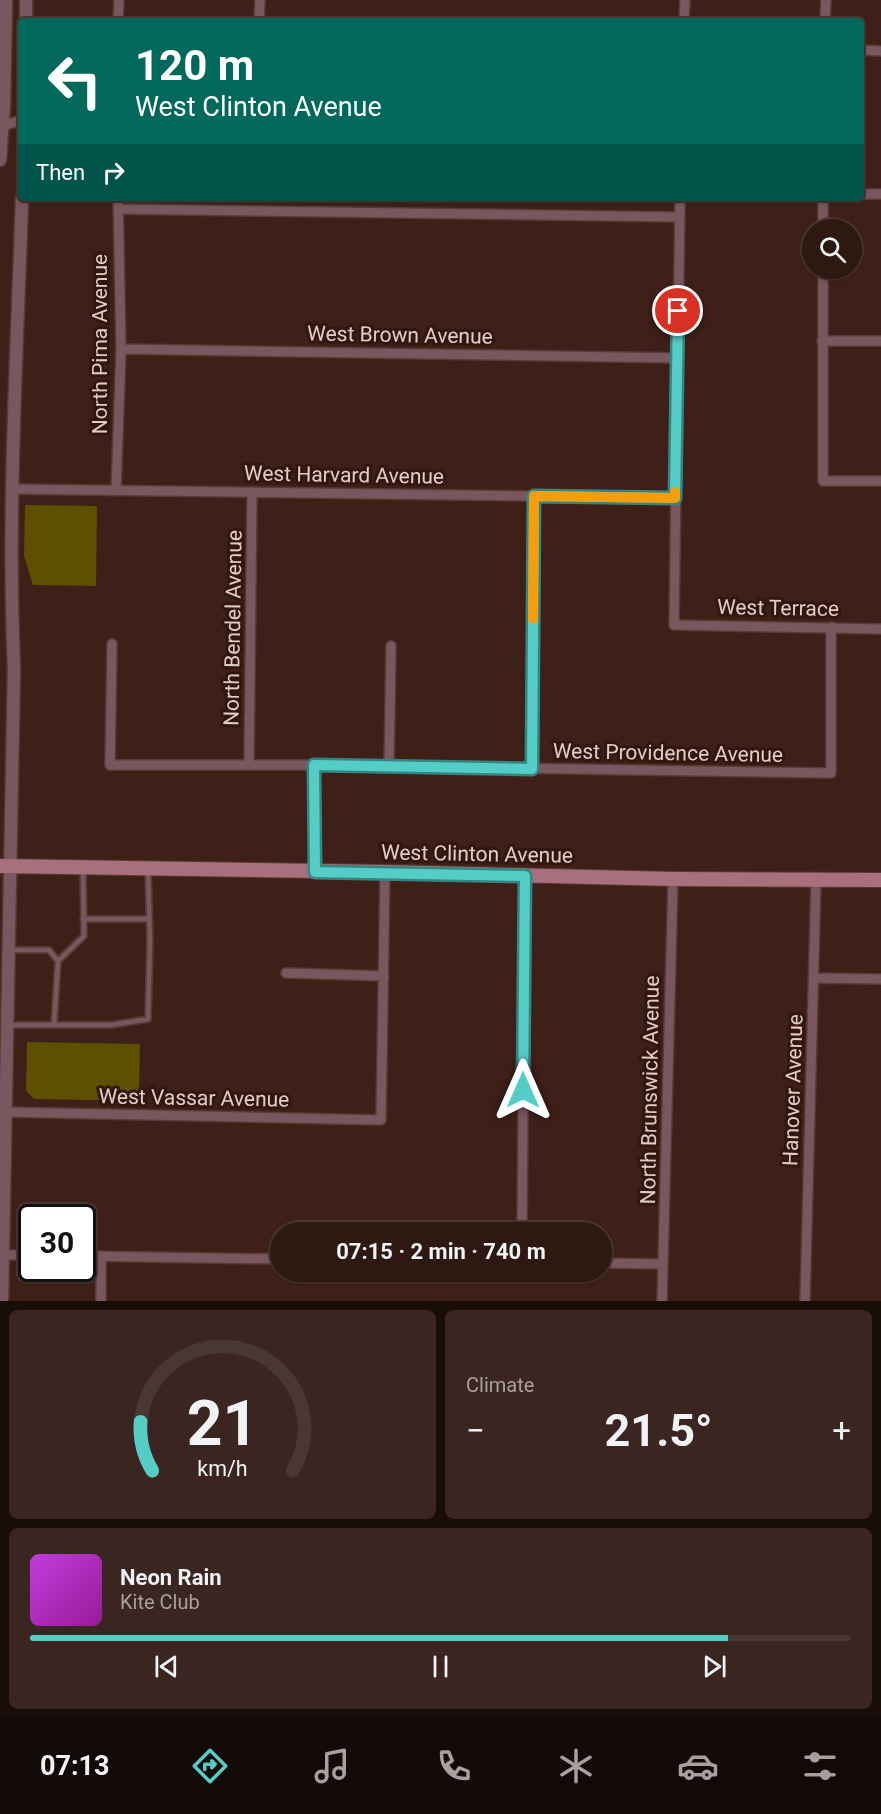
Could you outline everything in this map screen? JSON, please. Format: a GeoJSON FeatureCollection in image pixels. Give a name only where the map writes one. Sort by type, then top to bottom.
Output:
{"type":"FeatureCollection","features":[{"type":"Feature","properties":{"kind":"main road","name":"West Clinton Avenue"},"geometry":{"type":"LineString","coordinates":[[5,866],[673,879],[881,880]]}},
{"type":"Feature","properties":{"kind":"street"},"geometry":{"type":"LineString","coordinates":[[0,160],[9,124],[4,105],[6,0]]}},
{"type":"Feature","properties":{"kind":"street"},"geometry":{"type":"LineString","coordinates":[[26,0],[26,18]]}},
{"type":"Feature","properties":{"kind":"street"},"geometry":{"type":"LineString","coordinates":[[118,18],[119,0]]}},
{"type":"Feature","properties":{"kind":"street"},"geometry":{"type":"LineString","coordinates":[[259,18],[260,0]]}},
{"type":"Feature","properties":{"kind":"street"},"geometry":{"type":"LineString","coordinates":[[684,18],[685,0]]}},
{"type":"Feature","properties":{"kind":"street"},"geometry":{"type":"LineString","coordinates":[[825,18],[826,0]]}},
{"type":"Feature","properties":{"kind":"street"},"geometry":{"type":"LineString","coordinates":[[864,50],[881,51]]}},
{"type":"Feature","properties":{"kind":"street"},"geometry":{"type":"LineString","coordinates":[[864,194],[881,194]]}},
{"type":"Feature","properties":{"kind":"street"},"geometry":{"type":"LineString","coordinates":[[2,1301],[8,950],[5,866],[14,668],[10,594],[22,201]]}},
{"type":"Feature","properties":{"kind":"street","name":"North Pima Avenue"},"geometry":{"type":"LineString","coordinates":[[116,491],[122,349],[118,201]]}},
{"type":"Feature","properties":{"kind":"street"},"geometry":{"type":"LineString","coordinates":[[675,498],[680,201]]}},
{"type":"Feature","properties":{"kind":"street"},"geometry":{"type":"LineString","coordinates":[[823,201],[823,219]]}},
{"type":"Feature","properties":{"kind":"street"},"geometry":{"type":"LineString","coordinates":[[119,209],[679,217]]}},
{"type":"Feature","properties":{"kind":"street"},"geometry":{"type":"LineString","coordinates":[[823,279],[823,481],[881,482]]}},
{"type":"Feature","properties":{"kind":"street"},"geometry":{"type":"LineString","coordinates":[[822,340],[881,341]]}},
{"type":"Feature","properties":{"kind":"street","name":"West Brown Avenue"},"geometry":{"type":"LineString","coordinates":[[122,349],[678,358]]}},
{"type":"Feature","properties":{"kind":"street","name":"West Harvard Avenue"},"geometry":{"type":"LineString","coordinates":[[12,489],[675,498]]}},
{"type":"Feature","properties":{"kind":"street","name":"North Bendel Avenue"},"geometry":{"type":"LineString","coordinates":[[249,764],[252,492]]}},
{"type":"Feature","properties":{"kind":"street"},"geometry":{"type":"LineString","coordinates":[[532,769],[534,496]]}},
{"type":"Feature","properties":{"kind":"street","name":"West Terrace"},"geometry":{"type":"LineString","coordinates":[[675,498],[674,624],[881,628]]}},
{"type":"Feature","properties":{"kind":"street","name":"West Providence Avenue"},"geometry":{"type":"LineString","coordinates":[[112,644],[110,765],[249,764],[831,773],[831,627]]}},
{"type":"Feature","properties":{"kind":"street"},"geometry":{"type":"LineString","coordinates":[[389,767],[391,646]]}},
{"type":"Feature","properties":{"kind":"street"},"geometry":{"type":"LineString","coordinates":[[314,765],[315,872]]}},
{"type":"Feature","properties":{"kind":"street"},"geometry":{"type":"LineString","coordinates":[[286,973],[384,976],[385,872]]}},
{"type":"Feature","properties":{"kind":"street"},"geometry":{"type":"LineString","coordinates":[[522,1222],[525,876]]}},
{"type":"Feature","properties":{"kind":"street","name":"North Brunswick Avenue"},"geometry":{"type":"LineString","coordinates":[[662,1301],[673,879]]}},
{"type":"Feature","properties":{"kind":"street","name":"Hanover Avenue"},"geometry":{"type":"LineString","coordinates":[[805,1301],[816,879]]}},
{"type":"Feature","properties":{"kind":"street","name":"West Vassar Avenue"},"geometry":{"type":"LineString","coordinates":[[5,1112],[381,1120],[384,976]]}},
{"type":"Feature","properties":{"kind":"street"},"geometry":{"type":"LineString","coordinates":[[814,978],[881,979]]}},
{"type":"Feature","properties":{"kind":"street"},"geometry":{"type":"LineString","coordinates":[[3,1255],[18,1255]]}},
{"type":"Feature","properties":{"kind":"street"},"geometry":{"type":"LineString","coordinates":[[96,1256],[270,1259]]}},
{"type":"Feature","properties":{"kind":"street"},"geometry":{"type":"LineString","coordinates":[[100,1301],[101,1256]]}},
{"type":"Feature","properties":{"kind":"street"},"geometry":{"type":"LineString","coordinates":[[612,1263],[663,1264]]}},
{"type":"Feature","properties":{"kind":"lane"},"geometry":{"type":"LineString","coordinates":[[54,1025],[58,961],[84,936],[83,867]]}},
{"type":"Feature","properties":{"kind":"lane"},"geometry":{"type":"LineString","coordinates":[[7,1025],[111,1025],[148,1019],[148,869]]}},
{"type":"Feature","properties":{"kind":"lane"},"geometry":{"type":"LineString","coordinates":[[83,919],[149,919]]}},
{"type":"Feature","properties":{"kind":"lane"},"geometry":{"type":"LineString","coordinates":[[8,950],[49,950],[58,961]]}},
{"type":"Feature","properties":{"kind":"shaded area"},"geometry":{"type":"Polygon","coordinates":[[[25,505],[97,506],[96,586],[33,585],[24,556],[25,505]]]}},
{"type":"Feature","properties":{"kind":"shaded area"},"geometry":{"type":"Polygon","coordinates":[[[27,1042],[140,1044],[139,1101],[34,1099],[26,1091],[27,1042]]]}},
{"type":"Feature","properties":{"kind":"slow traffic"},"geometry":{"type":"LineString","coordinates":[[533,619],[534,496],[675,498],[675,492]]}},
{"type":"Feature","properties":{"kind":"route"},"geometry":{"type":"LineString","coordinates":[[523,1090],[525,876],[315,872],[314,765],[532,769],[534,496],[675,498],[678,311]]}}]}
